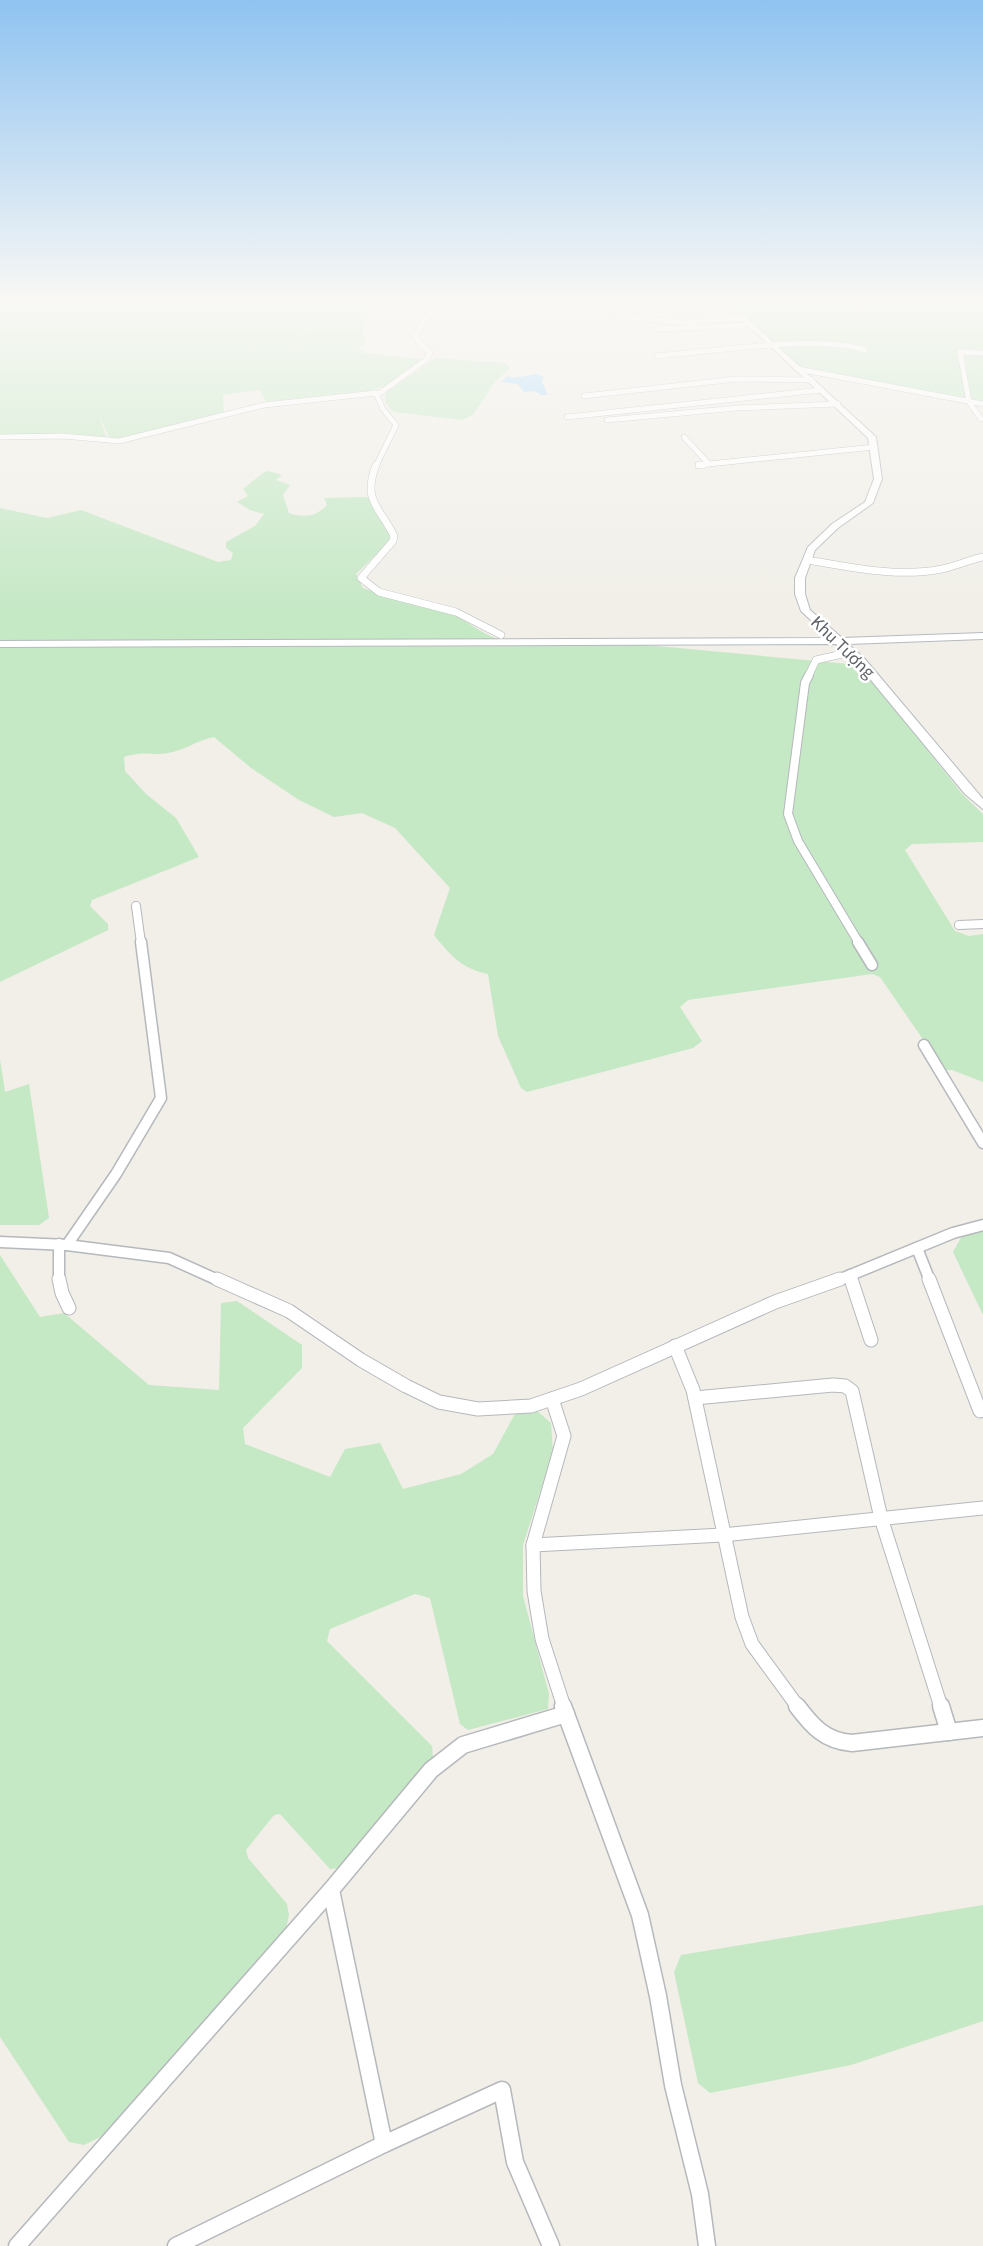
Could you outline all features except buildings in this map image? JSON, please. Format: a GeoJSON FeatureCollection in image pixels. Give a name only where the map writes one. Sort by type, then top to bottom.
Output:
{"type":"FeatureCollection","features":[{"type":"Feature","properties":{"kind":"main road"},"geometry":{"type":"LineString","coordinates":[[838,405],[870,434],[875,447]]}},
{"type":"Feature","properties":{"kind":"main road","name":"Khu Tượng"},"geometry":{"type":"LineString","coordinates":[[875,447],[873,455],[878,479],[869,502],[819,539],[811,549],[800,578],[800,594],[806,611],[846,647],[969,792],[983,805]]}},
{"type":"Feature","properties":{"kind":"main road"},"geometry":{"type":"LineString","coordinates":[[0,644],[846,647],[983,636]]}},
{"type":"Feature","properties":{"kind":"main road"},"geometry":{"type":"LineString","coordinates":[[0,650],[846,647],[983,642]]}},
{"type":"Feature","properties":{"kind":"street"},"geometry":{"type":"LineString","coordinates":[[0,436],[63,436],[118,441],[274,404]]}},
{"type":"Feature","properties":{"kind":"street"},"geometry":{"type":"LineString","coordinates":[[381,404],[396,425],[395,431],[374,467],[371,492],[374,506],[394,536],[393,541],[361,578],[378,591],[455,612],[479,627],[501,635]]}},
{"type":"Feature","properties":{"kind":"street"},"geometry":{"type":"LineString","coordinates":[[613,404],[618,410]]}},
{"type":"Feature","properties":{"kind":"street"},"geometry":{"type":"LineString","coordinates":[[567,417],[681,404]]}},
{"type":"Feature","properties":{"kind":"street"},"geometry":{"type":"LineString","coordinates":[[970,404],[981,419]]}},
{"type":"Feature","properties":{"kind":"street"},"geometry":{"type":"LineString","coordinates":[[606,420],[752,406],[838,405]]}},
{"type":"Feature","properties":{"kind":"street"},"geometry":{"type":"LineString","coordinates":[[684,436],[709,464]]}},
{"type":"Feature","properties":{"kind":"street"},"geometry":{"type":"LineString","coordinates":[[699,465],[875,447]]}},
{"type":"Feature","properties":{"kind":"street"},"geometry":{"type":"LineString","coordinates":[[807,560],[873,571],[918,572],[940,570],[983,557]]}},
{"type":"Feature","properties":{"kind":"street"},"geometry":{"type":"LineString","coordinates":[[846,647],[816,660],[810,669],[800,715],[788,814],[798,841],[872,965]]}},
{"type":"Feature","properties":{"kind":"street"},"geometry":{"type":"LineString","coordinates":[[69,1308],[61,1297],[59,1288],[63,1245],[116,1174],[161,1098],[136,906]]}},
{"type":"Feature","properties":{"kind":"street"},"geometry":{"type":"LineString","coordinates":[[959,925],[983,924]]}},
{"type":"Feature","properties":{"kind":"street"},"geometry":{"type":"LineString","coordinates":[[924,1045],[954,1091],[983,1143]]}},
{"type":"Feature","properties":{"kind":"street"},"geometry":{"type":"LineString","coordinates":[[0,1242],[63,1245],[169,1258],[289,1311],[361,1360],[439,1402],[478,1409],[531,1406],[581,1389],[775,1302],[983,1225]]}},
{"type":"Feature","properties":{"kind":"street"},"geometry":{"type":"LineString","coordinates":[[917,1248],[980,1411]]}},
{"type":"Feature","properties":{"kind":"street"},"geometry":{"type":"LineString","coordinates":[[850,1275],[871,1340]]}},
{"type":"Feature","properties":{"kind":"street"},"geometry":{"type":"LineString","coordinates":[[675,1346],[695,1398],[742,1617],[752,1644],[770,1672],[820,1733],[836,1742],[852,1743],[983,1728]]}},
{"type":"Feature","properties":{"kind":"street"},"geometry":{"type":"LineString","coordinates":[[695,1398],[845,1386],[852,1391],[881,1518],[949,1732]]}},
{"type":"Feature","properties":{"kind":"street"},"geometry":{"type":"LineString","coordinates":[[552,1399],[564,1436],[533,1545],[534,1591],[542,1639],[566,1714],[640,1915],[658,1996],[673,2085],[700,2194],[707,2246]]}},
{"type":"Feature","properties":{"kind":"street"},"geometry":{"type":"LineString","coordinates":[[533,1545],[723,1535],[983,1508]]}},
{"type":"Feature","properties":{"kind":"street"},"geometry":{"type":"LineString","coordinates":[[17,2246],[331,1890],[431,1770],[447,1755],[463,1745],[566,1714]]}},
{"type":"Feature","properties":{"kind":"street"},"geometry":{"type":"LineString","coordinates":[[331,1890],[384,2144]]}},
{"type":"Feature","properties":{"kind":"street"},"geometry":{"type":"LineString","coordinates":[[176,2246],[384,2144],[502,2090],[515,2162],[551,2246]]}},
{"type":"Feature","properties":{"kind":"green space"},"geometry":{"type":"Polygon","coordinates":[[[0,404],[223,404],[224,413],[114,440],[110,440],[98,413],[108,442],[52,436],[0,437],[0,404]]]}},
{"type":"Feature","properties":{"kind":"green space"},"geometry":{"type":"Polygon","coordinates":[[[386,404],[480,404],[473,415],[462,420],[394,412],[386,404]]]}},
{"type":"Feature","properties":{"kind":"green space"},"geometry":{"type":"Polygon","coordinates":[[[268,471],[282,475],[276,480],[290,485],[283,495],[289,513],[294,515],[304,516],[318,512],[327,505],[324,498],[369,497],[373,509],[387,529],[390,541],[356,574],[363,588],[439,608],[498,639],[646,645],[859,665],[963,795],[983,814],[983,842],[912,844],[905,850],[955,931],[969,936],[983,934],[983,1082],[952,1070],[944,1070],[880,977],[872,974],[688,1000],[680,1007],[702,1041],[693,1048],[527,1092],[521,1088],[498,1036],[488,974],[471,969],[457,960],[434,935],[450,888],[395,828],[362,813],[334,817],[299,800],[251,768],[214,737],[174,752],[124,757],[125,771],[146,794],[176,818],[199,857],[92,900],[90,906],[108,924],[108,930],[0,982],[0,508],[47,518],[81,510],[218,562],[231,560],[233,553],[226,548],[226,542],[255,526],[264,514],[250,510],[237,502],[248,496],[243,489],[268,471]]]}},
{"type":"Feature","properties":{"kind":"green space"},"geometry":{"type":"Polygon","coordinates":[[[0,1059],[5,1092],[29,1084],[49,1218],[39,1225],[0,1225],[0,1059]]]}},
{"type":"Feature","properties":{"kind":"green space"},"geometry":{"type":"Polygon","coordinates":[[[983,1230],[983,1315],[953,1252],[962,1236],[983,1230]]]}},
{"type":"Feature","properties":{"kind":"green space"},"geometry":{"type":"Polygon","coordinates":[[[0,1255],[40,1317],[64,1313],[149,1385],[219,1390],[221,1303],[237,1301],[302,1345],[302,1368],[243,1428],[245,1444],[330,1477],[345,1449],[380,1443],[403,1489],[461,1474],[493,1454],[516,1412],[537,1411],[551,1423],[553,1452],[523,1545],[523,1596],[549,1694],[548,1709],[468,1730],[460,1724],[430,1598],[415,1594],[330,1629],[327,1641],[432,1746],[433,1757],[339,1868],[330,1869],[280,1814],[274,1815],[246,1850],[248,1858],[287,1904],[289,1915],[286,1929],[102,2136],[84,2145],[69,2142],[0,2037],[0,1255]]]}},
{"type":"Feature","properties":{"kind":"green space"},"geometry":{"type":"Polygon","coordinates":[[[983,1905],[983,2021],[851,2065],[710,2093],[698,2083],[674,1972],[681,1955],[983,1905]]]}}]}
